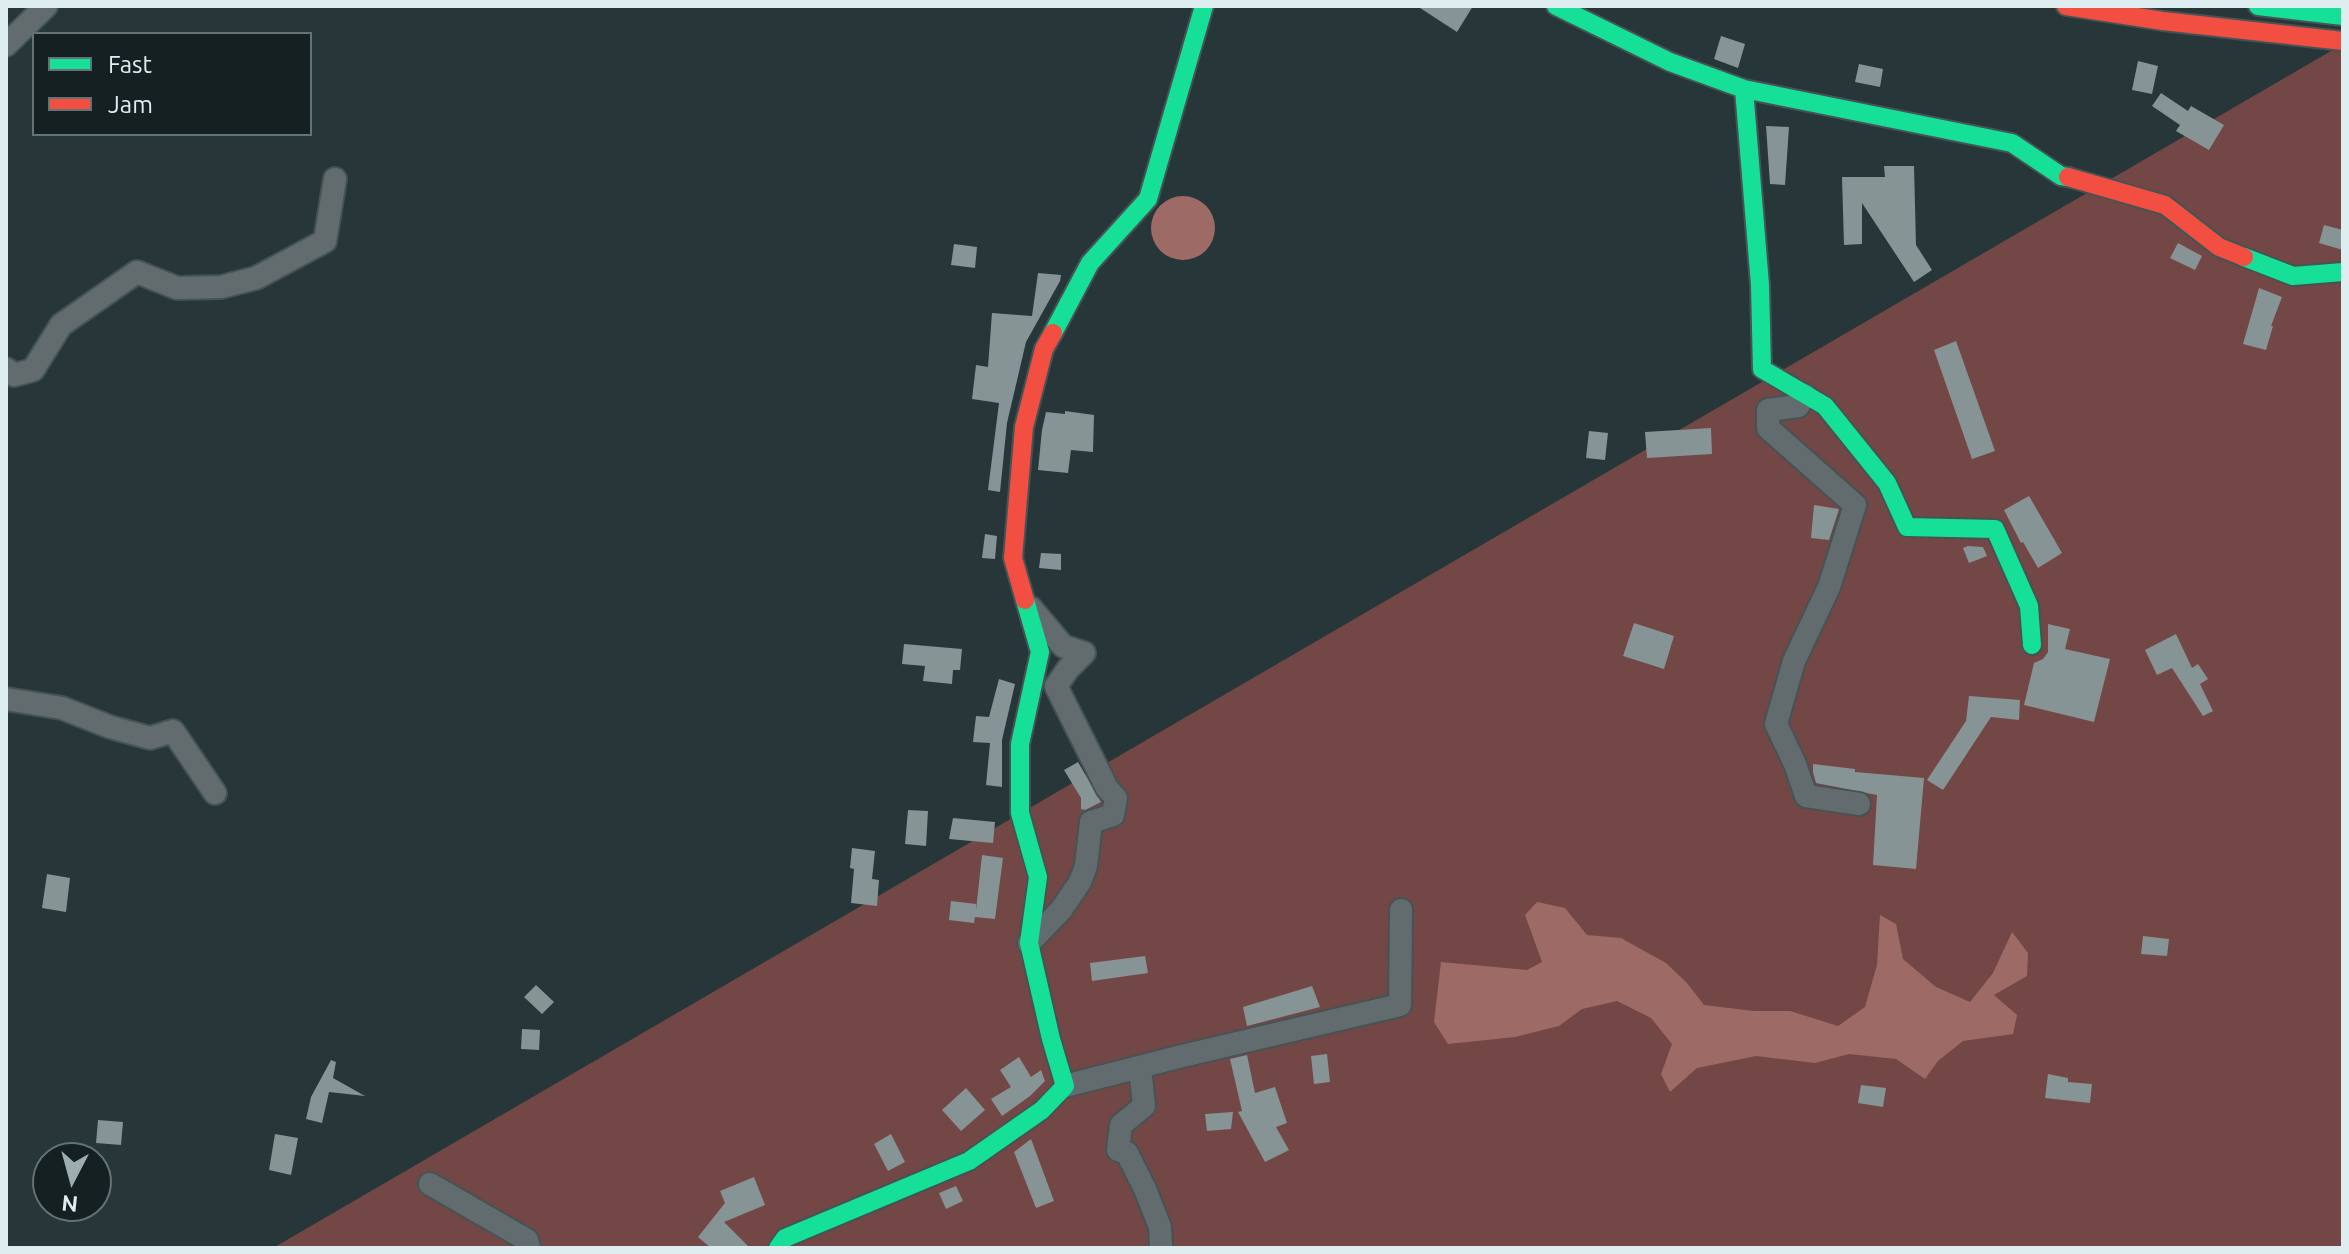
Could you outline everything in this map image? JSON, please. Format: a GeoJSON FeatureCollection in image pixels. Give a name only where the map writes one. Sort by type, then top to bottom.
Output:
{"type":"FeatureCollection","features":[{"type":"Feature","properties":{"kind":"street"},"geometry":{"type":"LineString","coordinates":[[6,45],[46,6]]}},
{"type":"Feature","properties":{"kind":"street"},"geometry":{"type":"LineString","coordinates":[[1065,1086],[1029,943],[1038,877],[1020,813],[1020,744],[1040,652],[1013,558],[1024,427],[1044,349],[1090,263],[1148,199],[1204,6]]}},
{"type":"Feature","properties":{"kind":"street"},"geometry":{"type":"LineString","coordinates":[[1556,6],[1670,62],[1744,89],[2012,143],[2061,176],[2165,205],[2219,247],[2293,276],[2343,272]]}},
{"type":"Feature","properties":{"kind":"street"},"geometry":{"type":"LineString","coordinates":[[2066,6],[2163,21],[2343,41]]}},
{"type":"Feature","properties":{"kind":"street"},"geometry":{"type":"LineString","coordinates":[[2258,6],[2343,16]]}},
{"type":"Feature","properties":{"kind":"street"},"geometry":{"type":"LineString","coordinates":[[1744,89],[1760,285],[1762,369],[1825,406],[1887,483],[1907,527],[1995,529],[2029,606],[2032,645]]}},
{"type":"Feature","properties":{"kind":"street"},"geometry":{"type":"LineString","coordinates":[[6,369],[14,375],[33,370],[61,325],[137,272],[177,288],[221,287],[256,278],[325,241],[335,179]]}},
{"type":"Feature","properties":{"kind":"street"},"geometry":{"type":"LineString","coordinates":[[1805,395],[1798,406],[1768,410],[1768,428],[1855,505],[1829,587],[1794,661],[1776,724],[1806,796],[1859,804]]}},
{"type":"Feature","properties":{"kind":"street"},"geometry":{"type":"LineString","coordinates":[[1026,601],[1063,646],[1084,653],[1056,686],[1107,788],[1116,798],[1113,815],[1091,822],[1086,866],[1080,882],[1061,910],[1029,943]]}},
{"type":"Feature","properties":{"kind":"street"},"geometry":{"type":"LineString","coordinates":[[6,699],[62,708],[110,727],[150,738],[173,731],[215,793]]}},
{"type":"Feature","properties":{"kind":"street"},"geometry":{"type":"LineString","coordinates":[[778,1248],[785,1238],[969,1161],[1042,1110],[1065,1086],[1400,1005],[1401,910]]}},
{"type":"Feature","properties":{"kind":"street"},"geometry":{"type":"LineString","coordinates":[[1140,1067],[1144,1106],[1121,1125],[1118,1150],[1127,1153],[1145,1189],[1160,1227],[1161,1248]]}},
{"type":"Feature","properties":{"kind":"street"},"geometry":{"type":"LineString","coordinates":[[430,1184],[527,1240],[529,1248]]}},
{"type":"Feature","properties":{"kind":"shaded area"},"geometry":{"type":"Polygon","coordinates":[[[2343,44],[2343,1248],[273,1248],[2343,44]]]}},
{"type":"Feature","properties":{"kind":"shaded area"},"geometry":{"type":"Polygon","coordinates":[[[1177,196],[1189,196],[1206,205],[1213,216],[1213,240],[1206,251],[1189,260],[1177,260],[1165,255],[1156,246],[1151,234],[1151,222],[1156,210],[1165,201],[1177,196]]]}},
{"type":"Feature","properties":{"kind":"shaded area"},"geometry":{"type":"Polygon","coordinates":[[[1537,902],[1565,908],[1587,935],[1621,938],[1666,963],[1704,1005],[1754,1011],[1790,1011],[1838,1026],[1865,1007],[1877,965],[1880,915],[1896,924],[1903,959],[1936,987],[1970,1002],[1993,973],[2012,932],[2028,953],[2027,976],[1994,995],[2017,1015],[2013,1034],[1963,1041],[1938,1061],[1925,1079],[1896,1059],[1849,1054],[1815,1063],[1756,1056],[1697,1068],[1670,1092],[1661,1074],[1672,1044],[1651,1018],[1617,1001],[1582,1009],[1559,1026],[1515,1037],[1448,1044],[1434,1022],[1441,962],[1527,970],[1542,962],[1525,915],[1537,902]]]}},
{"type":"Feature","properties":{"kind":"building"},"geometry":{"type":"Polygon","coordinates":[[[1417,6],[1473,6],[1457,32],[1417,6]]]}},
{"type":"Feature","properties":{"kind":"building"},"geometry":{"type":"Polygon","coordinates":[[[1721,36],[1745,44],[1738,68],[1714,59],[1721,36]]]}},
{"type":"Feature","properties":{"kind":"building"},"geometry":{"type":"Polygon","coordinates":[[[2138,61],[2158,66],[2152,94],[2132,90],[2138,61]]]}},
{"type":"Feature","properties":{"kind":"building"},"geometry":{"type":"Polygon","coordinates":[[[1859,64],[1883,69],[1880,87],[1855,82],[1859,64]]]}},
{"type":"Feature","properties":{"kind":"building"},"geometry":{"type":"Polygon","coordinates":[[[2161,93],[2188,111],[2191,106],[2224,125],[2209,150],[2176,131],[2180,125],[2152,106],[2161,93]]]}},
{"type":"Feature","properties":{"kind":"building"},"geometry":{"type":"Polygon","coordinates":[[[1766,126],[1789,127],[1785,185],[1770,184],[1766,126]]]}},
{"type":"Feature","properties":{"kind":"building"},"geometry":{"type":"Polygon","coordinates":[[[1884,166],[1914,166],[1916,245],[1932,270],[1914,282],[1862,203],[1862,244],[1844,245],[1842,177],[1885,177],[1884,166]]]}},
{"type":"Feature","properties":{"kind":"building"},"geometry":{"type":"Polygon","coordinates":[[[2324,225],[2343,230],[2343,250],[2319,243],[2324,225]]]}},
{"type":"Feature","properties":{"kind":"building"},"geometry":{"type":"Polygon","coordinates":[[[2178,243],[2202,256],[2195,270],[2170,258],[2178,243]]]}},
{"type":"Feature","properties":{"kind":"building"},"geometry":{"type":"Polygon","coordinates":[[[954,244],[977,247],[975,268],[951,265],[954,244]]]}},
{"type":"Feature","properties":{"kind":"building"},"geometry":{"type":"Polygon","coordinates":[[[1038,273],[1061,275],[1060,281],[1026,342],[1007,423],[1000,492],[988,490],[999,403],[972,399],[976,365],[988,367],[992,313],[1032,316],[1038,273]]]}},
{"type":"Feature","properties":{"kind":"building"},"geometry":{"type":"Polygon","coordinates":[[[2259,288],[2282,297],[2266,350],[2243,344],[2259,288]]]}},
{"type":"Feature","properties":{"kind":"building"},"geometry":{"type":"Polygon","coordinates":[[[1956,341],[1995,451],[1972,459],[1934,350],[1956,341]]]}},
{"type":"Feature","properties":{"kind":"building"},"geometry":{"type":"Polygon","coordinates":[[[1065,411],[1094,415],[1093,452],[1071,450],[1068,473],[1038,470],[1046,412],[1065,414],[1065,411]]]}},
{"type":"Feature","properties":{"kind":"building"},"geometry":{"type":"Polygon","coordinates":[[[1711,428],[1712,454],[1647,458],[1645,432],[1711,428]]]}},
{"type":"Feature","properties":{"kind":"building"},"geometry":{"type":"Polygon","coordinates":[[[1589,431],[1608,433],[1605,460],[1586,458],[1589,431]]]}},
{"type":"Feature","properties":{"kind":"building"},"geometry":{"type":"Polygon","coordinates":[[[2029,496],[2062,553],[2038,568],[2004,510],[2029,496]]]}},
{"type":"Feature","properties":{"kind":"building"},"geometry":{"type":"Polygon","coordinates":[[[1814,505],[1839,509],[1829,540],[1811,538],[1814,505]]]}},
{"type":"Feature","properties":{"kind":"building"},"geometry":{"type":"Polygon","coordinates":[[[985,534],[997,536],[995,559],[982,558],[985,534]]]}},
{"type":"Feature","properties":{"kind":"building"},"geometry":{"type":"Polygon","coordinates":[[[1983,547],[1987,556],[1969,563],[1963,548],[1983,547]]]}},
{"type":"Feature","properties":{"kind":"building"},"geometry":{"type":"Polygon","coordinates":[[[1041,553],[1061,554],[1061,570],[1039,568],[1041,553]]]}},
{"type":"Feature","properties":{"kind":"building"},"geometry":{"type":"Polygon","coordinates":[[[1634,623],[1674,636],[1664,669],[1623,656],[1634,623]]]}},
{"type":"Feature","properties":{"kind":"building"},"geometry":{"type":"Polygon","coordinates":[[[2048,624],[2070,629],[2065,649],[2110,659],[2094,722],[2024,705],[2034,663],[2043,659],[2048,652],[2048,624]]]}},
{"type":"Feature","properties":{"kind":"building"},"geometry":{"type":"Polygon","coordinates":[[[2176,634],[2192,668],[2198,664],[2208,679],[2200,684],[2213,711],[2203,716],[2172,668],[2157,675],[2145,650],[2176,634]]]}},
{"type":"Feature","properties":{"kind":"building"},"geometry":{"type":"Polygon","coordinates":[[[904,644],[962,649],[960,670],[953,670],[952,684],[923,681],[925,666],[902,664],[904,644]]]}},
{"type":"Feature","properties":{"kind":"building"},"geometry":{"type":"Polygon","coordinates":[[[999,679],[1015,684],[1002,740],[1002,787],[986,785],[990,743],[973,742],[976,716],[989,717],[999,679]]]}},
{"type":"Feature","properties":{"kind":"building"},"geometry":{"type":"Polygon","coordinates":[[[1969,696],[2020,700],[2019,720],[1991,717],[1943,790],[1927,780],[1966,721],[1969,696]]]}},
{"type":"Feature","properties":{"kind":"building"},"geometry":{"type":"Polygon","coordinates":[[[1078,762],[1101,802],[1085,810],[1081,809],[1081,798],[1064,770],[1078,762]]]}},
{"type":"Feature","properties":{"kind":"building"},"geometry":{"type":"Polygon","coordinates":[[[1813,764],[1855,769],[1855,772],[1924,778],[1916,869],[1873,865],[1877,795],[1816,783],[1813,764]]]}},
{"type":"Feature","properties":{"kind":"building"},"geometry":{"type":"Polygon","coordinates":[[[908,810],[928,811],[926,846],[905,844],[908,810]]]}},
{"type":"Feature","properties":{"kind":"building"},"geometry":{"type":"Polygon","coordinates":[[[953,818],[995,822],[993,843],[949,839],[953,818]]]}},
{"type":"Feature","properties":{"kind":"building"},"geometry":{"type":"Polygon","coordinates":[[[852,848],[875,851],[872,879],[879,880],[877,906],[851,903],[852,848]]]}},
{"type":"Feature","properties":{"kind":"building"},"geometry":{"type":"Polygon","coordinates":[[[982,855],[1003,858],[995,919],[975,917],[974,923],[949,920],[951,901],[976,904],[976,910],[982,855]]]}},
{"type":"Feature","properties":{"kind":"building"},"geometry":{"type":"Polygon","coordinates":[[[47,874],[70,878],[66,912],[42,908],[47,874]]]}},
{"type":"Feature","properties":{"kind":"building"},"geometry":{"type":"Polygon","coordinates":[[[2143,936],[2169,939],[2167,956],[2141,954],[2143,936]]]}},
{"type":"Feature","properties":{"kind":"building"},"geometry":{"type":"Polygon","coordinates":[[[1145,956],[1148,973],[1092,981],[1090,963],[1145,956]]]}},
{"type":"Feature","properties":{"kind":"building"},"geometry":{"type":"Polygon","coordinates":[[[536,985],[554,1002],[542,1014],[524,997],[536,985]]]}},
{"type":"Feature","properties":{"kind":"building"},"geometry":{"type":"Polygon","coordinates":[[[1312,986],[1320,1007],[1247,1026],[1243,1007],[1312,986]]]}},
{"type":"Feature","properties":{"kind":"building"},"geometry":{"type":"Polygon","coordinates":[[[522,1029],[540,1030],[539,1050],[521,1049],[522,1029]]]}},
{"type":"Feature","properties":{"kind":"building"},"geometry":{"type":"Polygon","coordinates":[[[1327,1054],[1330,1082],[1314,1084],[1311,1056],[1327,1054]]]}},
{"type":"Feature","properties":{"kind":"building"},"geometry":{"type":"Polygon","coordinates":[[[1247,1055],[1255,1093],[1275,1087],[1287,1123],[1276,1127],[1289,1150],[1265,1162],[1238,1112],[1242,1111],[1230,1059],[1247,1055]]]}},
{"type":"Feature","properties":{"kind":"building"},"geometry":{"type":"Polygon","coordinates":[[[1019,1057],[1031,1077],[1041,1070],[1045,1081],[1002,1116],[991,1099],[1011,1087],[1000,1070],[1019,1057]]]}},
{"type":"Feature","properties":{"kind":"building"},"geometry":{"type":"Polygon","coordinates":[[[331,1060],[336,1062],[333,1078],[365,1096],[329,1092],[322,1123],[306,1119],[311,1097],[331,1060]]]}},
{"type":"Feature","properties":{"kind":"building"},"geometry":{"type":"Polygon","coordinates":[[[2048,1074],[2068,1078],[2068,1082],[2092,1084],[2090,1103],[2045,1098],[2048,1074]]]}},
{"type":"Feature","properties":{"kind":"building"},"geometry":{"type":"Polygon","coordinates":[[[1861,1085],[1886,1088],[1883,1107],[1858,1103],[1861,1085]]]}},
{"type":"Feature","properties":{"kind":"building"},"geometry":{"type":"Polygon","coordinates":[[[966,1088],[985,1110],[961,1131],[942,1110],[966,1088]]]}},
{"type":"Feature","properties":{"kind":"building"},"geometry":{"type":"Polygon","coordinates":[[[1233,1112],[1231,1129],[1207,1131],[1205,1114],[1233,1112]]]}},
{"type":"Feature","properties":{"kind":"building"},"geometry":{"type":"Polygon","coordinates":[[[98,1120],[123,1122],[121,1145],[96,1142],[98,1120]]]}},
{"type":"Feature","properties":{"kind":"building"},"geometry":{"type":"Polygon","coordinates":[[[275,1134],[298,1138],[291,1175],[269,1170],[275,1134]]]}},
{"type":"Feature","properties":{"kind":"building"},"geometry":{"type":"Polygon","coordinates":[[[891,1134],[905,1162],[888,1171],[874,1144],[891,1134]]]}},
{"type":"Feature","properties":{"kind":"building"},"geometry":{"type":"Polygon","coordinates":[[[1031,1139],[1054,1201],[1036,1208],[1014,1152],[1031,1139]]]}},
{"type":"Feature","properties":{"kind":"building"},"geometry":{"type":"Polygon","coordinates":[[[754,1177],[765,1205],[724,1222],[750,1248],[711,1248],[698,1237],[725,1203],[720,1191],[754,1177]]]}},
{"type":"Feature","properties":{"kind":"building"},"geometry":{"type":"Polygon","coordinates":[[[956,1186],[963,1201],[946,1209],[939,1193],[956,1186]]]}},
{"type":"Feature","properties":{"kind":"traffic: fast"},"geometry":{"type":"LineString","coordinates":[[1053,333],[1090,263],[1148,199],[1204,6]]}},
{"type":"Feature","properties":{"kind":"traffic: fast"},"geometry":{"type":"LineString","coordinates":[[1556,6],[1670,62],[1744,89],[2012,143],[2061,176],[2068,177]]}},
{"type":"Feature","properties":{"kind":"traffic: fast"},"geometry":{"type":"LineString","coordinates":[[2258,6],[2343,16]]}},
{"type":"Feature","properties":{"kind":"traffic: fast"},"geometry":{"type":"LineString","coordinates":[[1744,89],[1760,285],[1762,369],[1825,406],[1887,483],[1907,527],[1995,529],[2029,606],[2032,645]]}},
{"type":"Feature","properties":{"kind":"traffic: fast"},"geometry":{"type":"LineString","coordinates":[[2244,257],[2293,276],[2343,272]]}},
{"type":"Feature","properties":{"kind":"traffic: fast"},"geometry":{"type":"LineString","coordinates":[[778,1248],[785,1238],[969,1161],[1042,1110],[1065,1086],[1029,943],[1038,877],[1020,813],[1020,744],[1040,652],[1025,600]]}},
{"type":"Feature","properties":{"kind":"traffic: jam"},"geometry":{"type":"LineString","coordinates":[[2066,6],[2163,21],[2343,41]]}},
{"type":"Feature","properties":{"kind":"traffic: jam"},"geometry":{"type":"LineString","coordinates":[[2068,177],[2165,205],[2219,247],[2244,257]]}},
{"type":"Feature","properties":{"kind":"traffic: jam"},"geometry":{"type":"LineString","coordinates":[[1025,600],[1013,558],[1024,427],[1044,349],[1053,333]]}}]}
